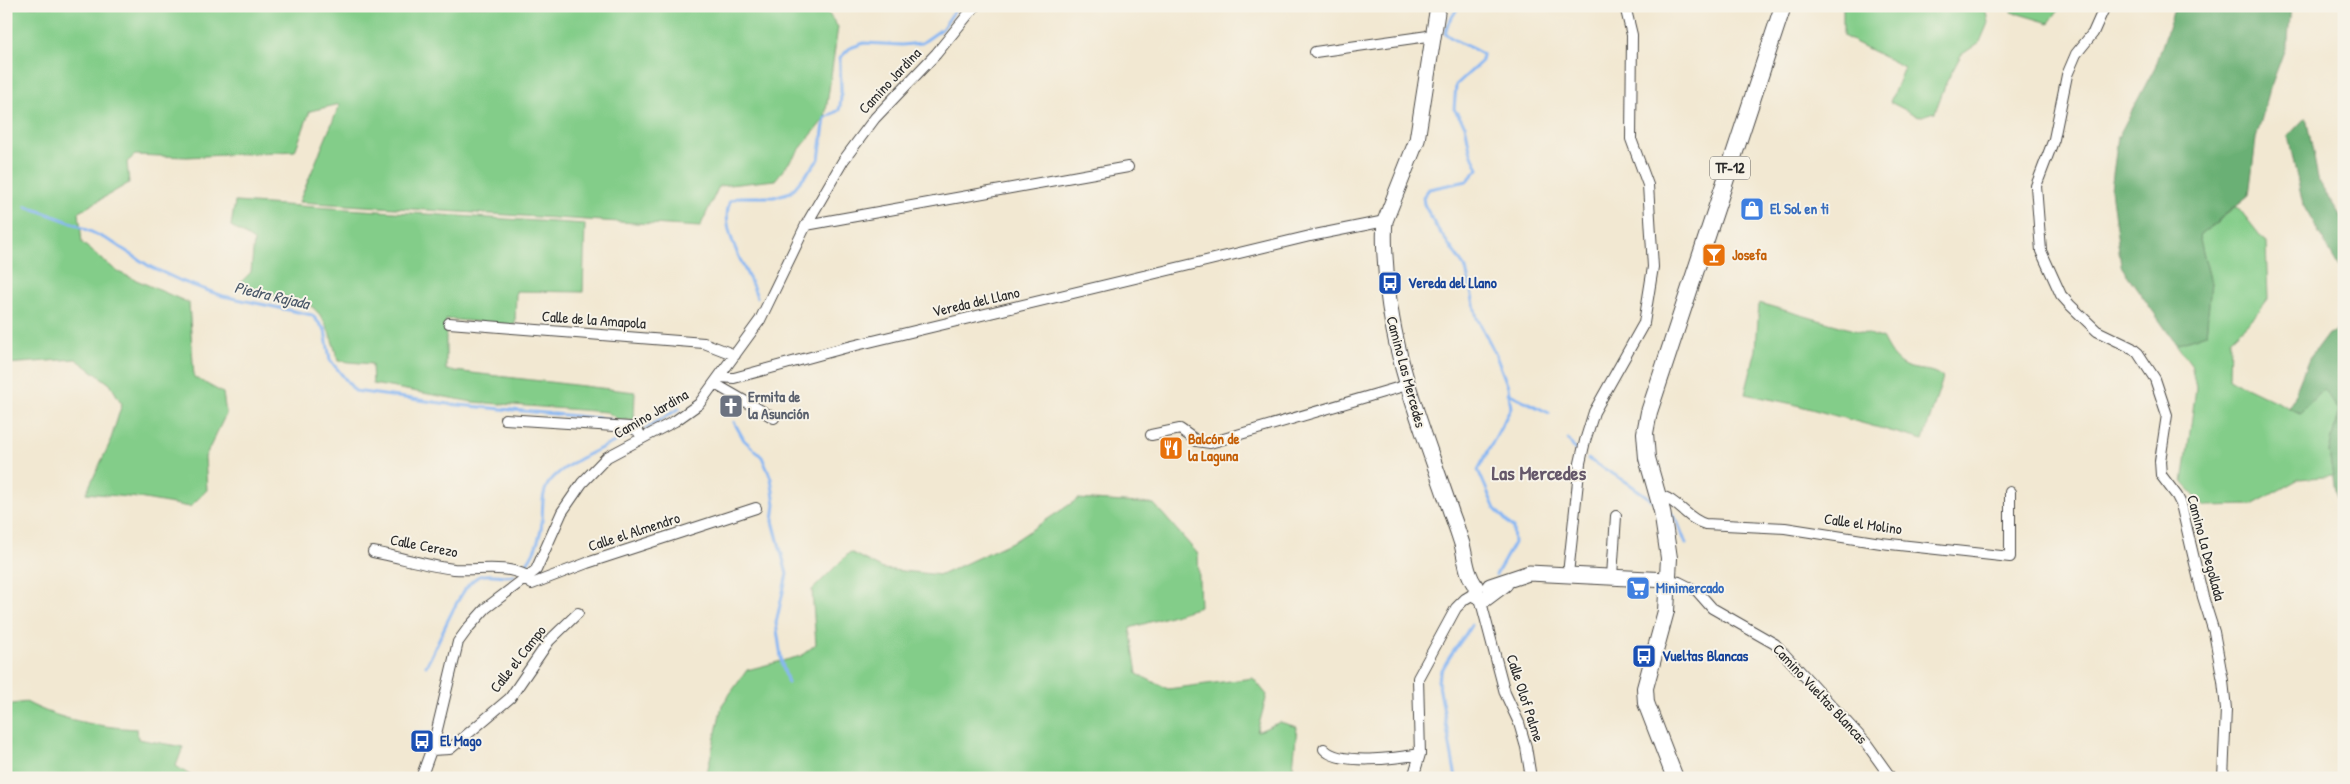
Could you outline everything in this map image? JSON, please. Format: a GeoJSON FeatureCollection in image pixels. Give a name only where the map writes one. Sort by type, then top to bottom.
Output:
{"type":"FeatureCollection","features":[{"type":"Feature","properties":{"kind":"main road","name":"Camino Las Mercedes"},"geometry":{"type":"LineString","coordinates":[[1438,6],[1435,35],[1417,140],[1385,221],[1383,232],[1387,298],[1399,357],[1407,385],[1460,540],[1468,573],[1482,592]]}},
{"type":"Feature","properties":{"kind":"main road","name":"TF-12"},"geometry":{"type":"LineString","coordinates":[[1675,778],[1646,703],[1645,688],[1664,618],[1669,550],[1662,511],[1647,458],[1645,433],[1649,412],[1783,6]]}},
{"type":"Feature","properties":{"kind":"main road","name":"Camino Vueltas Blancas"},"geometry":{"type":"LineString","coordinates":[[1482,592],[1526,573],[1668,580]]}},
{"type":"Feature","properties":{"kind":"street","name":"Camino Jardina"},"geometry":{"type":"LineString","coordinates":[[421,778],[431,750],[458,642],[486,608],[536,570],[562,512],[582,483],[607,457],[692,409],[717,381],[760,320],[806,225],[843,161],[875,118],[936,54],[975,6]]}},
{"type":"Feature","properties":{"kind":"street"},"geometry":{"type":"LineString","coordinates":[[1568,574],[1580,463],[1585,441],[1597,406],[1644,323],[1653,267],[1648,185],[1631,139],[1632,35],[1624,6]]}},
{"type":"Feature","properties":{"kind":"street","name":"Camino La Degollada"},"geometry":{"type":"LineString","coordinates":[[2105,6],[2092,33],[2076,54],[2067,75],[2054,139],[2036,186],[2041,251],[2061,295],[2097,331],[2132,348],[2138,353],[2161,392],[2167,415],[2160,462],[2161,475],[2181,504],[2203,597],[2214,632],[2223,681],[2226,709],[2223,778]]}},
{"type":"Feature","properties":{"kind":"street"},"geometry":{"type":"LineString","coordinates":[[1315,52],[1435,35]]}},
{"type":"Feature","properties":{"kind":"street"},"geometry":{"type":"LineString","coordinates":[[806,225],[1128,167]]}},
{"type":"Feature","properties":{"kind":"street","name":"Vereda del Llano"},"geometry":{"type":"LineString","coordinates":[[717,381],[844,348],[1310,236],[1385,221]]}},
{"type":"Feature","properties":{"kind":"street","name":"Calle de la Amapola"},"geometry":{"type":"LineString","coordinates":[[449,323],[704,343],[735,355]]}},
{"type":"Feature","properties":{"kind":"street"},"geometry":{"type":"LineString","coordinates":[[717,381],[774,418]]}},
{"type":"Feature","properties":{"kind":"street"},"geometry":{"type":"LineString","coordinates":[[1151,435],[1180,429],[1197,441],[1210,443],[1407,385]]}},
{"type":"Feature","properties":{"kind":"street"},"geometry":{"type":"LineString","coordinates":[[505,418],[630,427],[638,431],[642,438]]}},
{"type":"Feature","properties":{"kind":"street","name":"Calle el Molino"},"geometry":{"type":"LineString","coordinates":[[1657,495],[1667,497],[1697,522],[1705,524],[1785,528],[1881,543],[2010,557],[2010,492]]}},
{"type":"Feature","properties":{"kind":"street","name":"Calle el Almendro"},"geometry":{"type":"LineString","coordinates":[[525,577],[532,584],[587,563],[756,508]]}},
{"type":"Feature","properties":{"kind":"street"},"geometry":{"type":"LineString","coordinates":[[1612,576],[1616,516]]}},
{"type":"Feature","properties":{"kind":"street","name":"Calle Cerezo"},"geometry":{"type":"LineString","coordinates":[[373,552],[454,568],[492,568],[519,571],[525,577]]}},
{"type":"Feature","properties":{"kind":"street","name":"Camino Vueltas Blancas"},"geometry":{"type":"LineString","coordinates":[[1668,580],[1678,582],[1697,591],[1712,608],[1775,644],[1866,743],[1891,778]]}},
{"type":"Feature","properties":{"kind":"street"},"geometry":{"type":"LineString","coordinates":[[1413,778],[1420,754],[1418,678],[1458,606],[1482,592]]}},
{"type":"Feature","properties":{"kind":"street","name":"Calle Olof Palme"},"geometry":{"type":"LineString","coordinates":[[1482,592],[1504,693],[1519,723],[1526,747],[1531,778]]}},
{"type":"Feature","properties":{"kind":"street","name":"Calle el Campo"},"geometry":{"type":"LineString","coordinates":[[431,750],[450,749],[510,698],[548,641],[578,613]]}},
{"type":"Feature","properties":{"kind":"street"},"geometry":{"type":"LineString","coordinates":[[1324,749],[1327,753],[1334,756],[1357,758],[1402,757],[1420,754]]}},
{"type":"Feature","properties":{"kind":"green space"},"geometry":{"type":"Polygon","coordinates":[[[6,6],[823,6],[838,27],[825,118],[775,180],[719,186],[700,227],[299,202],[340,104],[310,111],[295,151],[187,157],[135,155],[127,162],[129,183],[79,212],[82,243],[118,272],[189,303],[194,377],[223,393],[226,414],[205,457],[207,490],[190,507],[139,498],[86,493],[109,445],[122,404],[110,384],[76,359],[6,364],[6,6]]]}},
{"type":"Feature","properties":{"kind":"green space"},"geometry":{"type":"Polygon","coordinates":[[[1843,6],[1985,6],[1988,23],[1980,42],[1961,55],[1946,83],[1935,112],[1919,117],[1890,102],[1904,67],[1843,36],[1843,6]]]}},
{"type":"Feature","properties":{"kind":"green space"},"geometry":{"type":"Polygon","coordinates":[[[2013,6],[2061,6],[2049,23],[2012,12],[2013,6]]]}},
{"type":"Feature","properties":{"kind":"green space"},"geometry":{"type":"Polygon","coordinates":[[[2175,6],[2291,6],[2288,40],[2270,89],[2256,139],[2249,195],[2199,236],[2211,283],[2206,334],[2176,344],[2121,266],[2111,189],[2118,137],[2156,65],[2175,6]]]}},
{"type":"Feature","properties":{"kind":"green space"},"geometry":{"type":"Polygon","coordinates":[[[2306,117],[2319,183],[2344,221],[2344,276],[2303,205],[2288,136],[2306,117]]]}},
{"type":"Feature","properties":{"kind":"green space"},"geometry":{"type":"Polygon","coordinates":[[[235,202],[585,224],[583,292],[516,291],[515,325],[446,319],[446,370],[635,392],[634,420],[619,420],[607,412],[473,402],[373,384],[372,364],[338,361],[326,325],[319,313],[310,306],[286,297],[249,293],[240,283],[251,272],[254,241],[231,226],[235,202]]]}},
{"type":"Feature","properties":{"kind":"green space"},"geometry":{"type":"Polygon","coordinates":[[[2237,206],[2266,243],[2268,299],[2255,316],[2230,340],[2229,379],[2300,413],[2323,389],[2339,410],[2329,451],[2333,476],[2299,479],[2252,505],[2205,506],[2183,483],[2196,388],[2191,364],[2176,344],[2206,334],[2211,283],[2199,236],[2237,206]]]}},
{"type":"Feature","properties":{"kind":"green space"},"geometry":{"type":"Polygon","coordinates":[[[1759,303],[1882,338],[1891,354],[1901,364],[1910,368],[1934,372],[1943,378],[1923,440],[1793,404],[1745,394],[1756,350],[1759,303]]]}},
{"type":"Feature","properties":{"kind":"green space"},"geometry":{"type":"Polygon","coordinates":[[[2344,328],[2344,503],[2336,498],[2329,451],[2339,410],[2323,389],[2300,413],[2289,408],[2309,359],[2328,334],[2344,328]]]}},
{"type":"Feature","properties":{"kind":"green space"},"geometry":{"type":"Polygon","coordinates":[[[1078,499],[1154,504],[1198,554],[1200,607],[1130,628],[1137,674],[1168,689],[1253,678],[1267,695],[1257,732],[1280,722],[1297,727],[1292,778],[708,778],[707,773],[722,705],[747,670],[801,656],[816,644],[812,590],[850,552],[883,569],[941,575],[1016,540],[1078,499]]]}},
{"type":"Feature","properties":{"kind":"green space"},"geometry":{"type":"Polygon","coordinates":[[[26,702],[52,714],[80,722],[137,729],[138,739],[183,747],[176,766],[194,778],[6,778],[6,705],[26,702]]]}},
{"type":"Feature","properties":{"kind":"waterway"},"geometry":{"type":"LineString","coordinates":[[757,297],[731,237],[727,212],[730,201],[739,197],[774,197],[791,192],[819,159],[825,118],[839,110],[841,91],[840,58],[850,48],[864,43],[902,45],[922,43],[942,29],[958,6]]}},
{"type":"Feature","properties":{"kind":"waterway"},"geometry":{"type":"LineString","coordinates":[[1459,6],[1449,22],[1445,33],[1482,54],[1482,61],[1456,85],[1454,109],[1465,125],[1470,150],[1478,169],[1467,181],[1429,189],[1423,197],[1424,204],[1435,225],[1466,269],[1477,318],[1495,353],[1508,387],[1511,408],[1478,470],[1495,509],[1513,528],[1514,543],[1496,575]]}},
{"type":"Feature","properties":{"kind":"waterway","name":"Piedra Rajada"},"geometry":{"type":"LineString","coordinates":[[26,206],[75,224],[112,242],[149,266],[181,281],[223,296],[312,315],[325,330],[330,360],[355,391],[448,404],[608,419],[614,423]]}},
{"type":"Feature","properties":{"kind":"waterway"},"geometry":{"type":"LineString","coordinates":[[1508,393],[1549,413]]}},
{"type":"Feature","properties":{"kind":"waterway"},"geometry":{"type":"LineString","coordinates":[[645,429],[680,408]]}},
{"type":"Feature","properties":{"kind":"waterway"},"geometry":{"type":"LineString","coordinates":[[734,422],[744,440],[762,457],[771,478],[775,504],[773,521],[787,574],[776,623],[782,664],[788,683]]}},
{"type":"Feature","properties":{"kind":"waterway"},"geometry":{"type":"LineString","coordinates":[[524,567],[534,552],[539,539],[544,494],[551,480],[578,460],[632,434]]}},
{"type":"Feature","properties":{"kind":"waterway"},"geometry":{"type":"LineString","coordinates":[[1568,439],[1577,453]]}},
{"type":"Feature","properties":{"kind":"waterway"},"geometry":{"type":"LineString","coordinates":[[1588,459],[1652,500]]}},
{"type":"Feature","properties":{"kind":"waterway"},"geometry":{"type":"LineString","coordinates":[[2344,460],[2344,491]]}},
{"type":"Feature","properties":{"kind":"waterway"},"geometry":{"type":"LineString","coordinates":[[1668,509],[1677,521],[1686,544]]}},
{"type":"Feature","properties":{"kind":"waterway"},"geometry":{"type":"LineString","coordinates":[[426,666],[457,602],[472,581],[484,575],[514,575]]}},
{"type":"Feature","properties":{"kind":"waterway"},"geometry":{"type":"LineString","coordinates":[[1456,778],[1438,680],[1444,666],[1471,625]]}},
{"type":"Feature","properties":{"kind":"place","name":"El Sol en ti"},"geometry":{"type":"Point","coordinates":[1752,209]}},
{"type":"Feature","properties":{"kind":"place","name":"Josefa"},"geometry":{"type":"Point","coordinates":[1714,255]}},
{"type":"Feature","properties":{"kind":"place","name":"Vereda del Llano"},"geometry":{"type":"Point","coordinates":[1390,283]}},
{"type":"Feature","properties":{"kind":"place","name":"Ermita de la Asunción"},"geometry":{"type":"Point","coordinates":[731,406]}},
{"type":"Feature","properties":{"kind":"place","name":"Balcón de la Laguna"},"geometry":{"type":"Point","coordinates":[1171,448]}},
{"type":"Feature","properties":{"kind":"place","name":"Minimercado"},"geometry":{"type":"Point","coordinates":[1638,588]}},
{"type":"Feature","properties":{"kind":"place","name":"Vueltas Blancas"},"geometry":{"type":"Point","coordinates":[1644,656]}},
{"type":"Feature","properties":{"kind":"place","name":"El Mago"},"geometry":{"type":"Point","coordinates":[422,741]}},
{"type":"Feature","properties":{"kind":"district","name":"Las Mercedes"},"geometry":{"type":"Point","coordinates":[1539,473]}}]}
